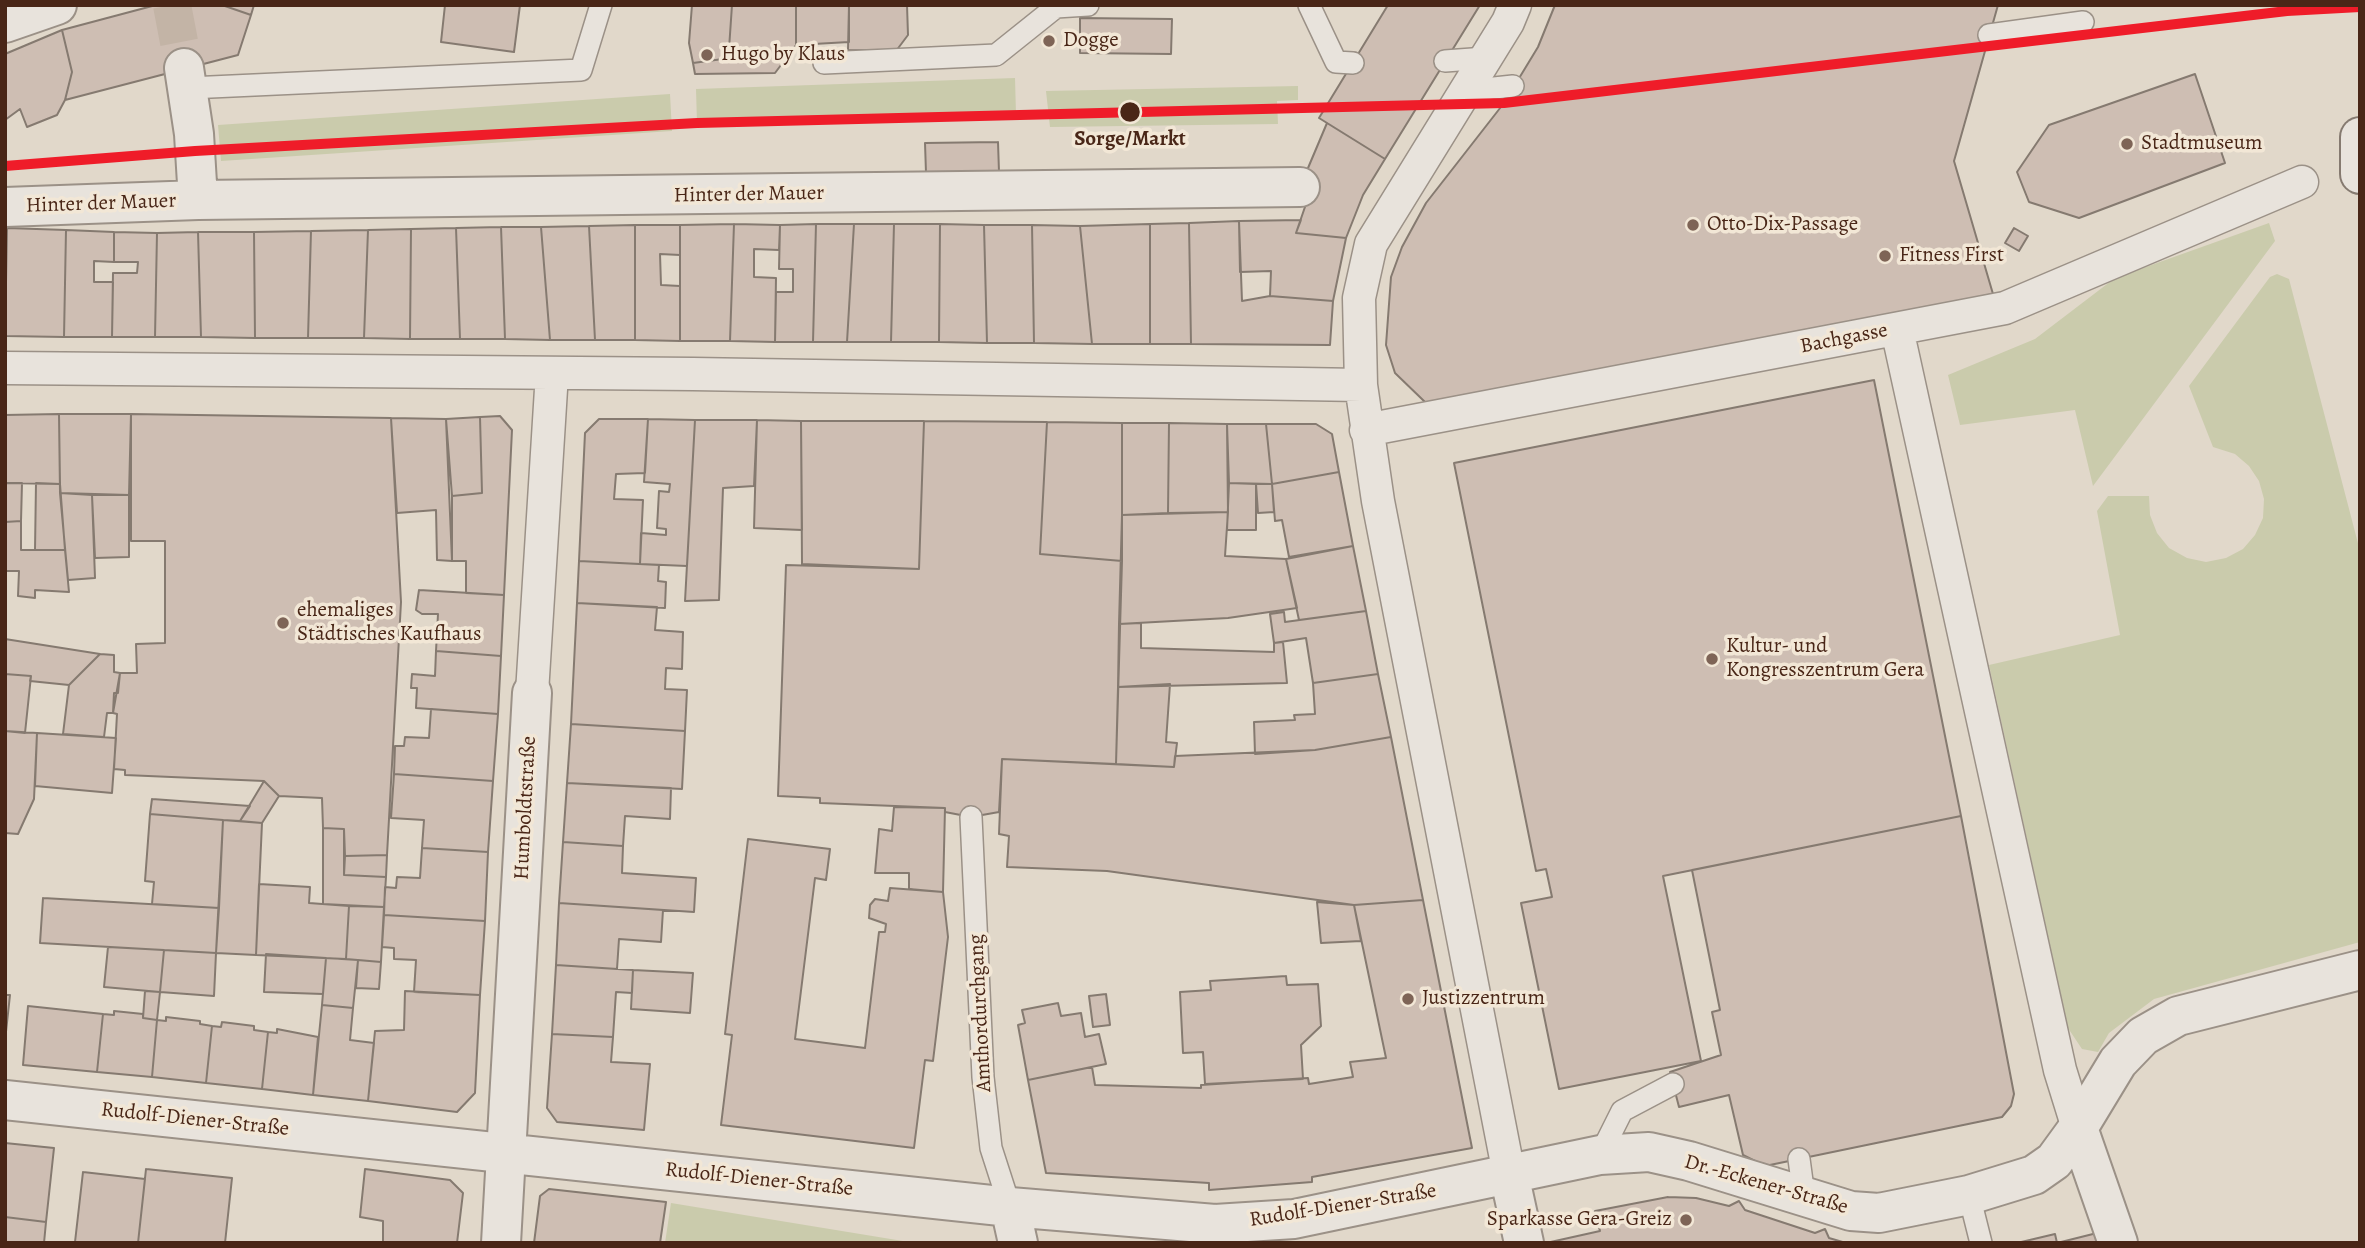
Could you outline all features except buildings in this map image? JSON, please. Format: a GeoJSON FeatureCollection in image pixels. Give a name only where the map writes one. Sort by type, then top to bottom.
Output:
{"type":"FeatureCollection","features":[{"type":"Feature","properties":{"kind":"street"},"geometry":{"type":"LineString","coordinates":[[5,23],[57,5]]}},
{"type":"Feature","properties":{"kind":"street"},"geometry":{"type":"LineString","coordinates":[[1515,5],[1486,58],[1371,244],[1359,298],[1361,385],[1366,430],[1524,1243]]}},
{"type":"Feature","properties":{"kind":"street","name":"Hinter der Mauer"},"geometry":{"type":"LineString","coordinates":[[186,78],[198,200]]}},
{"type":"Feature","properties":{"kind":"street"},"geometry":{"type":"LineString","coordinates":[[2360,137],[2360,174]]}},
{"type":"Feature","properties":{"kind":"street","name":"Bachgasse"},"geometry":{"type":"LineString","coordinates":[[1366,430],[2005,308],[2302,182]]}},
{"type":"Feature","properties":{"kind":"street","name":"Hinter der Mauer"},"geometry":{"type":"LineString","coordinates":[[5,207],[198,200],[1300,187]]}},
{"type":"Feature","properties":{"kind":"street"},"geometry":{"type":"LineString","coordinates":[[1898,329],[2060,1070],[2118,1243]]}},
{"type":"Feature","properties":{"kind":"street"},"geometry":{"type":"LineString","coordinates":[[5,368],[1361,385]]}},
{"type":"Feature","properties":{"kind":"street","name":"Humboldtstraße"},"geometry":{"type":"LineString","coordinates":[[501,1243],[552,373]]}},
{"type":"Feature","properties":{"kind":"street","name":"Dr.-Eckener-Straße"},"geometry":{"type":"LineString","coordinates":[[1509,1174],[1600,1155],[1649,1152],[1689,1161],[1801,1178],[1851,1211],[1879,1213],[1969,1195],[2034,1175],[2054,1161],[2078,1128],[2118,1062],[2143,1036],[2154,1029],[2178,1016],[2360,970]]}},
{"type":"Feature","properties":{"kind":"street","name":"Rudolf-Diener-Straße"},"geometry":{"type":"LineString","coordinates":[[5,1100],[507,1154],[1014,1225],[1215,1224],[1294,1219],[1509,1174]]}},
{"type":"Feature","properties":{"kind":"lane","name":"Hinter der Mauer"},"geometry":{"type":"LineString","coordinates":[[186,78],[581,70],[601,5]]}},
{"type":"Feature","properties":{"kind":"lane"},"geometry":{"type":"LineString","coordinates":[[824,63],[996,55],[1056,7],[1088,5]]}},
{"type":"Feature","properties":{"kind":"lane"},"geometry":{"type":"LineString","coordinates":[[1309,5],[1336,62],[1353,63]]}},
{"type":"Feature","properties":{"kind":"lane"},"geometry":{"type":"LineString","coordinates":[[1989,35],[2083,22]]}},
{"type":"Feature","properties":{"kind":"lane"},"geometry":{"type":"LineString","coordinates":[[1446,61],[1486,58]]}},
{"type":"Feature","properties":{"kind":"lane"},"geometry":{"type":"LineString","coordinates":[[1466,91],[1513,86]]}},
{"type":"Feature","properties":{"kind":"lane","name":"Amthordurchgang"},"geometry":{"type":"LineString","coordinates":[[971,817],[983,1077],[991,1147],[1014,1225]]}},
{"type":"Feature","properties":{"kind":"lane"},"geometry":{"type":"LineString","coordinates":[[1600,1155],[1622,1111],[1673,1084]]}},
{"type":"Feature","properties":{"kind":"lane"},"geometry":{"type":"LineString","coordinates":[[1969,1195],[1981,1243]]}},
{"type":"Feature","properties":{"kind":"green space"},"geometry":{"type":"Polygon","coordinates":[[[1015,78],[1016,114],[697,123],[696,89],[1015,78]]]}},
{"type":"Feature","properties":{"kind":"green space"},"geometry":{"type":"Polygon","coordinates":[[[1298,86],[1298,100],[1277,101],[1278,124],[1050,127],[1046,91],[1298,86]]]}},
{"type":"Feature","properties":{"kind":"green space"},"geometry":{"type":"Polygon","coordinates":[[[670,94],[672,131],[221,161],[218,125],[670,94]]]}},
{"type":"Feature","properties":{"kind":"green space"},"geometry":{"type":"Polygon","coordinates":[[[2269,223],[2275,241],[2093,486],[2075,410],[1960,425],[1948,375],[2035,339],[2115,278],[2269,223]]]}},
{"type":"Feature","properties":{"kind":"green space"},"geometry":{"type":"Polygon","coordinates":[[[2277,274],[2289,279],[2360,551],[2360,942],[2154,999],[2109,1033],[2098,1052],[2082,1049],[2068,1028],[1989,665],[2120,635],[2097,511],[2108,496],[2149,496],[2150,515],[2157,533],[2169,548],[2187,558],[2206,562],[2226,558],[2243,549],[2255,535],[2263,518],[2264,499],[2259,481],[2249,466],[2235,454],[2213,447],[2189,386],[2270,277],[2277,274]]]}},
{"type":"Feature","properties":{"kind":"green space"},"geometry":{"type":"Polygon","coordinates":[[[671,1203],[915,1243],[665,1243],[671,1203]]]}},
{"type":"Feature","properties":{"kind":"tunnel"},"geometry":{"type":"LineString","coordinates":[[172,5],[184,68]]}},
{"type":"Feature","properties":{"kind":"transit line"},"geometry":{"type":"LineString","coordinates":[[5,166],[195,151],[697,123],[1504,103],[2287,11],[2360,7]]}},
{"type":"Feature","properties":{"kind":"place","name":"Dogge"},"geometry":{"type":"Point","coordinates":[1049,41]}},
{"type":"Feature","properties":{"kind":"place","name":"Hugo by Klaus"},"geometry":{"type":"Point","coordinates":[707,55]}},
{"type":"Feature","properties":{"kind":"place","name":"Sorge/Markt"},"geometry":{"type":"Point","coordinates":[1130,112]}},
{"type":"Feature","properties":{"kind":"place","name":"Stadtmuseum"},"geometry":{"type":"Point","coordinates":[2127,144]}},
{"type":"Feature","properties":{"kind":"place","name":"Otto-Dix-Passage"},"geometry":{"type":"Point","coordinates":[1693,225]}},
{"type":"Feature","properties":{"kind":"place","name":"Fitness First"},"geometry":{"type":"Point","coordinates":[1885,256]}},
{"type":"Feature","properties":{"kind":"place","name":"ehemaliges Städtisches Kaufhaus"},"geometry":{"type":"Point","coordinates":[283,623]}},
{"type":"Feature","properties":{"kind":"place","name":"Kultur- und Kongresszentrum Gera"},"geometry":{"type":"Point","coordinates":[1712,659]}},
{"type":"Feature","properties":{"kind":"place","name":"Justizzentrum"},"geometry":{"type":"Point","coordinates":[1408,999]}},
{"type":"Feature","properties":{"kind":"place","name":"Sparkasse Gera-Greiz"},"geometry":{"type":"Point","coordinates":[1686,1220]}}]}
